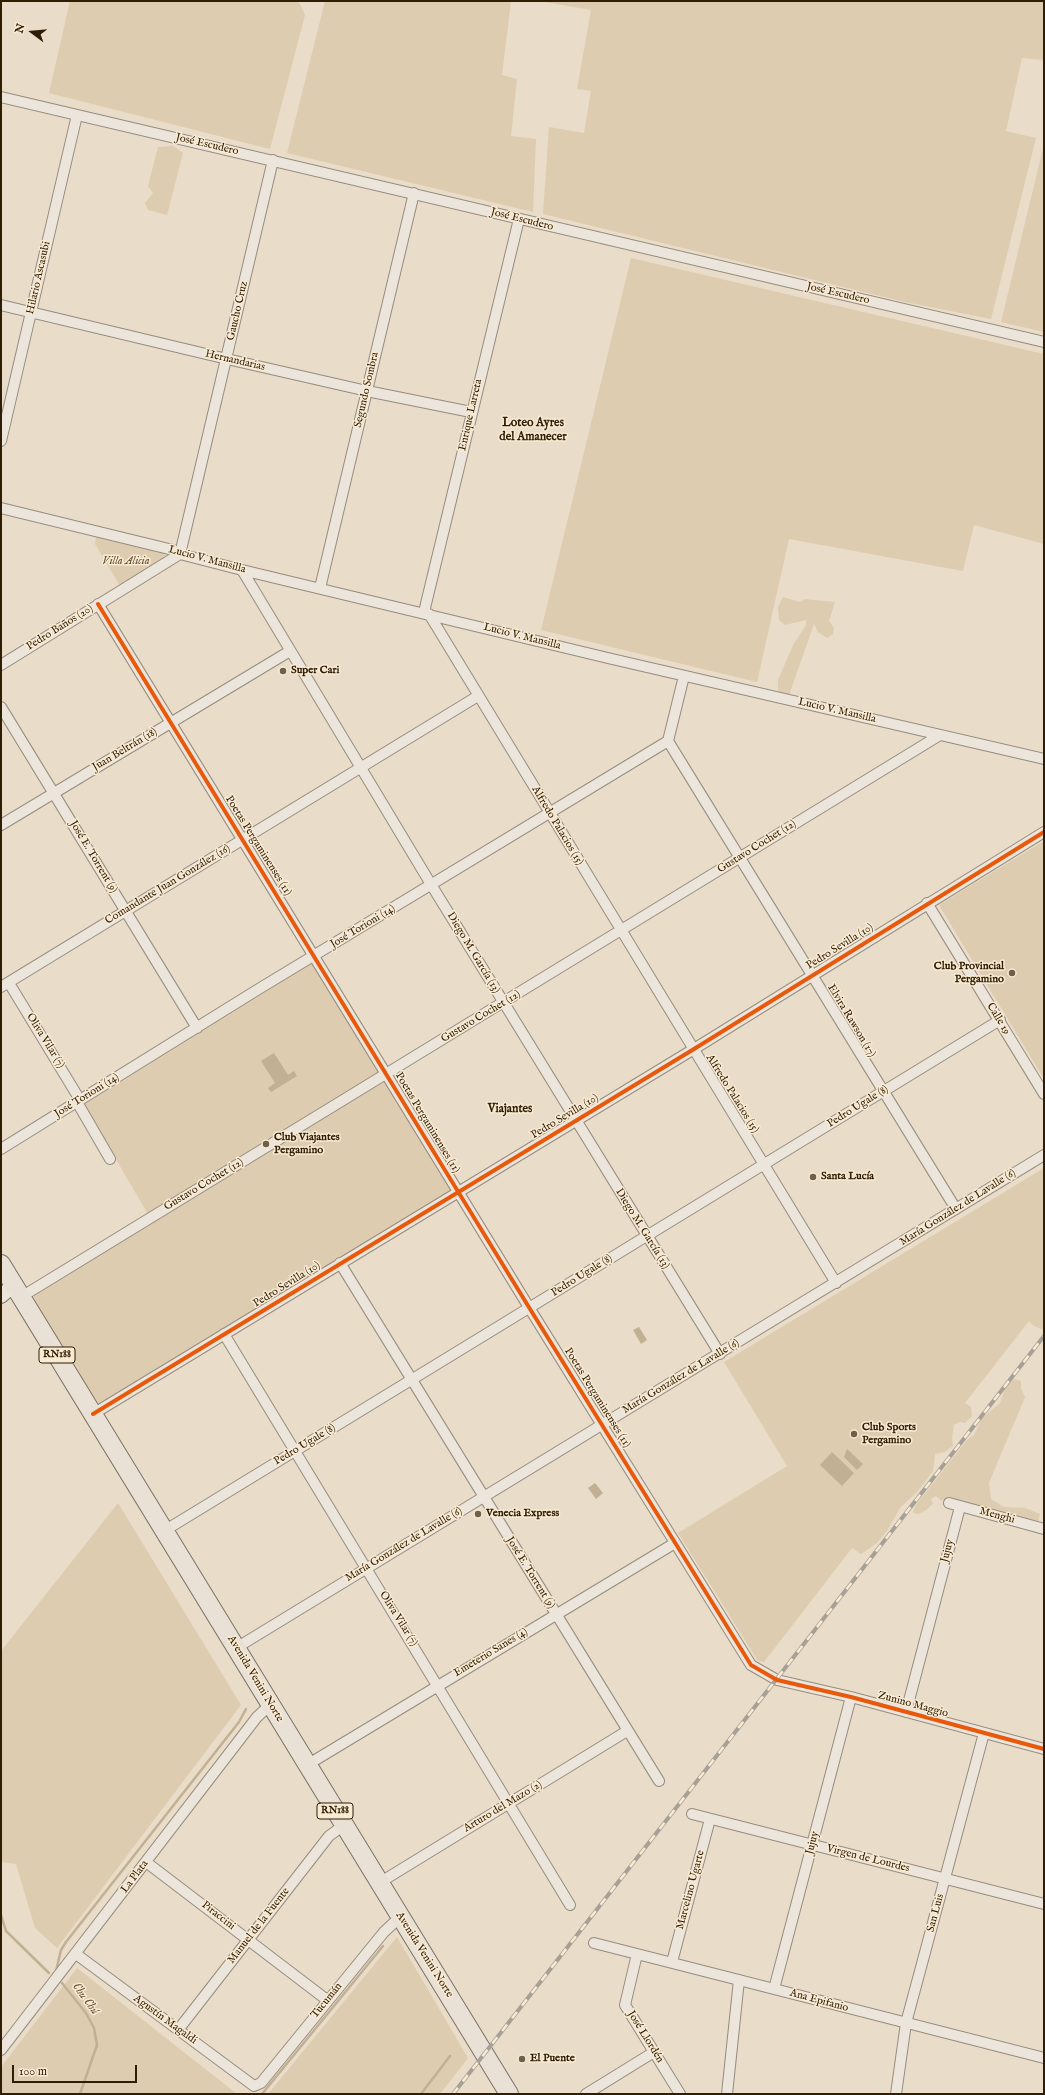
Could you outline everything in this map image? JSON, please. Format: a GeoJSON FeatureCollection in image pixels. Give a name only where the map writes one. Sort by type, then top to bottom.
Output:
{"type":"FeatureCollection","features":[{"type":"Feature","properties":{"kind":"highway","name":"Avenida Venini Norte"},"geometry":{"type":"LineString","coordinates":[[1,1264],[12,1292],[93,1414],[509,2094]]}},
{"type":"Feature","properties":{"kind":"street","name":"José Escudero"},"geometry":{"type":"LineString","coordinates":[[1,97],[1044,342]]}},
{"type":"Feature","properties":{"kind":"street","name":"Hilario Ascasubi"},"geometry":{"type":"LineString","coordinates":[[1,441],[77,115]]}},
{"type":"Feature","properties":{"kind":"street","name":"Gaucho Cruz"},"geometry":{"type":"LineString","coordinates":[[180,554],[273,160]]}},
{"type":"Feature","properties":{"kind":"street","name":"Segundo Sombra"},"geometry":{"type":"LineString","coordinates":[[320,588],[414,193]]}},
{"type":"Feature","properties":{"kind":"street","name":"Enrique Larreta"},"geometry":{"type":"LineString","coordinates":[[426,613],[471,412],[519,219]]}},
{"type":"Feature","properties":{"kind":"street","name":"Hernandarias"},"geometry":{"type":"LineString","coordinates":[[1,305],[227,360],[471,412]]}},
{"type":"Feature","properties":{"kind":"street","name":"Lucio V. Mansilla"},"geometry":{"type":"LineString","coordinates":[[1,508],[173,550],[180,554],[242,570],[684,676],[1044,759]]}},
{"type":"Feature","properties":{"kind":"street","name":"Pedro Baños (20)"},"geometry":{"type":"LineString","coordinates":[[1,665],[180,554]]}},
{"type":"Feature","properties":{"kind":"street","name":"Diego M. García (13)"},"geometry":{"type":"LineString","coordinates":[[242,570],[503,1003],[720,1354]]}},
{"type":"Feature","properties":{"kind":"street","name":"Poetas Pergaminenses (11)"},"geometry":{"type":"LineString","coordinates":[[98,604],[748,1662],[761,1672],[777,1680]]}},
{"type":"Feature","properties":{"kind":"street","name":"Alfredo Palacios (15)"},"geometry":{"type":"LineString","coordinates":[[426,613],[836,1283]]}},
{"type":"Feature","properties":{"kind":"street","name":"Juan Beltrán (18)"},"geometry":{"type":"LineString","coordinates":[[1,825],[290,651]]}},
{"type":"Feature","properties":{"kind":"street"},"geometry":{"type":"LineString","coordinates":[[668,741],[684,676]]}},
{"type":"Feature","properties":{"kind":"street","name":"Comandante Juan González (16)"},"geometry":{"type":"LineString","coordinates":[[5,985],[478,696]]}},
{"type":"Feature","properties":{"kind":"street","name":"José E. Torrent (9)"},"geometry":{"type":"LineString","coordinates":[[1,707],[197,1028]]}},
{"type":"Feature","properties":{"kind":"street","name":"Gustavo Cochet (12)"},"geometry":{"type":"LineString","coordinates":[[12,1292],[387,1075],[940,735]]}},
{"type":"Feature","properties":{"kind":"street","name":"José Torioni (14)"},"geometry":{"type":"LineString","coordinates":[[1,1149],[314,956],[432,886],[668,741]]}},
{"type":"Feature","properties":{"kind":"street","name":"Elvira Rawson (17)"},"geometry":{"type":"LineString","coordinates":[[668,741],[956,1209]]}},
{"type":"Feature","properties":{"kind":"street","name":"Pedro Sevilla (10)"},"geometry":{"type":"LineString","coordinates":[[93,1414],[694,1050],[927,903],[1044,832]]}},
{"type":"Feature","properties":{"kind":"street","name":"Calle 19"},"geometry":{"type":"LineString","coordinates":[[927,903],[1044,1094]]}},
{"type":"Feature","properties":{"kind":"street","name":"Oliva Vilar (7)"},"geometry":{"type":"LineString","coordinates":[[5,985],[79,1101],[110,1159]]}},
{"type":"Feature","properties":{"kind":"street","name":"Pedro Ugale (8)"},"geometry":{"type":"LineString","coordinates":[[164,1531],[530,1309],[646,1236],[765,1165],[1000,1020]]}},
{"type":"Feature","properties":{"kind":"street","name":"María González de Lavalle (6)"},"geometry":{"type":"LineString","coordinates":[[236,1648],[1044,1155]]}},
{"type":"Feature","properties":{"kind":"street","name":"José E. Torrent (9)"},"geometry":{"type":"LineString","coordinates":[[340,1263],[627,1731],[659,1780]]}},
{"type":"Feature","properties":{"kind":"street","name":"Oliva Vilar (7)"},"geometry":{"type":"LineString","coordinates":[[224,1334],[510,1803],[570,1905]]}},
{"type":"Feature","properties":{"kind":"street","name":"Menghi"},"geometry":{"type":"LineString","coordinates":[[949,1503],[1044,1529]]}},
{"type":"Feature","properties":{"kind":"street","name":"Jujuy"},"geometry":{"type":"LineString","coordinates":[[906,1712],[960,1507]]}},
{"type":"Feature","properties":{"kind":"street","name":"Emeterio Sanes (4)"},"geometry":{"type":"LineString","coordinates":[[307,1765],[675,1542]]}},
{"type":"Feature","properties":{"kind":"street","name":"Zunino Maggio"},"geometry":{"type":"LineString","coordinates":[[777,1680],[851,1697],[1044,1749]]}},
{"type":"Feature","properties":{"kind":"street","name":"Jujuy"},"geometry":{"type":"LineString","coordinates":[[774,1989],[851,1697]]}},
{"type":"Feature","properties":{"kind":"street","name":"La Plata"},"geometry":{"type":"LineString","coordinates":[[1,2050],[49,1987],[61,1974],[257,1717],[270,1705]]}},
{"type":"Feature","properties":{"kind":"street","name":"Arturo del Mazo (2)"},"geometry":{"type":"LineString","coordinates":[[379,1883],[627,1731]]}},
{"type":"Feature","properties":{"kind":"street","name":"San Luis"},"geometry":{"type":"LineString","coordinates":[[896,2094],[906,2023],[984,1733]]}},
{"type":"Feature","properties":{"kind":"street","name":"Virgen de Lourdes"},"geometry":{"type":"LineString","coordinates":[[692,1814],[1044,1904]]}},
{"type":"Feature","properties":{"kind":"street","name":"Marcelino Ugarte"},"geometry":{"type":"LineString","coordinates":[[672,1962],[710,1818]]}},
{"type":"Feature","properties":{"kind":"street","name":"Manuel de la Fuente"},"geometry":{"type":"LineString","coordinates":[[178,2030],[329,1836],[344,1825]]}},
{"type":"Feature","properties":{"kind":"street","name":"Piraccini"},"geometry":{"type":"LineString","coordinates":[[146,1862],[327,2000]]}},
{"type":"Feature","properties":{"kind":"street","name":"Tucumán"},"geometry":{"type":"LineString","coordinates":[[254,2086],[261,2083],[327,2000],[384,1932],[400,1917]]}},
{"type":"Feature","properties":{"kind":"street","name":"Ana Epifanio"},"geometry":{"type":"LineString","coordinates":[[594,1943],[1044,2058]]}},
{"type":"Feature","properties":{"kind":"street","name":"Agustín Magaldi"},"geometry":{"type":"LineString","coordinates":[[76,1954],[254,2086]]}},
{"type":"Feature","properties":{"kind":"street","name":"José Llordén"},"geometry":{"type":"LineString","coordinates":[[637,1954],[625,2005],[680,2094]]}},
{"type":"Feature","properties":{"kind":"street"},"geometry":{"type":"LineString","coordinates":[[727,2094],[739,1980]]}},
{"type":"Feature","properties":{"kind":"street"},"geometry":{"type":"LineString","coordinates":[[586,2094],[654,2052]]}},
{"type":"Feature","properties":{"kind":"green space"},"geometry":{"type":"Polygon","coordinates":[[[70,1],[296,1],[300,4],[305,15],[270,149],[49,93],[70,1]]]}},
{"type":"Feature","properties":{"kind":"green space"},"geometry":{"type":"Polygon","coordinates":[[[325,1],[511,1],[502,75],[517,79],[511,136],[536,139],[533,212],[287,153],[325,1]]]}},
{"type":"Feature","properties":{"kind":"green space"},"geometry":{"type":"Polygon","coordinates":[[[539,1],[1044,1],[1044,60],[1022,58],[1006,131],[1036,138],[991,319],[905,302],[543,214],[549,127],[584,133],[591,91],[577,89],[591,10],[539,1]]]}},
{"type":"Feature","properties":{"kind":"green space"},"geometry":{"type":"Polygon","coordinates":[[[1044,144],[1044,332],[1001,322],[1044,144]]]}},
{"type":"Feature","properties":{"kind":"green space"},"geometry":{"type":"Polygon","coordinates":[[[173,146],[183,153],[167,215],[148,210],[145,203],[153,193],[148,186],[158,147],[173,146]]]}},
{"type":"Feature","properties":{"kind":"green space"},"geometry":{"type":"Polygon","coordinates":[[[631,258],[1044,354],[1044,544],[974,525],[963,571],[789,539],[757,682],[541,630],[631,258]]]}},
{"type":"Feature","properties":{"kind":"green space","name":"Villa Alicia"},"geometry":{"type":"Polygon","coordinates":[[[96,537],[162,552],[165,555],[164,558],[120,586],[95,544],[96,537]]]}},
{"type":"Feature","properties":{"kind":"green space"},"geometry":{"type":"Polygon","coordinates":[[[783,597],[800,602],[805,599],[835,602],[829,621],[834,628],[833,634],[827,638],[818,632],[814,624],[789,695],[778,692],[778,680],[793,645],[806,625],[806,620],[785,625],[779,620],[778,607],[783,597]]]}},
{"type":"Feature","properties":{"kind":"green space","name":"Club Provincial Pergamino"},"geometry":{"type":"Polygon","coordinates":[[[1044,841],[1044,1079],[939,905],[1044,841]]]}},
{"type":"Feature","properties":{"kind":"green space","name":"Club Viajantes Pergamino"},"geometry":{"type":"Polygon","coordinates":[[[310,964],[314,964],[450,1187],[449,1192],[102,1404],[97,1402],[35,1302],[34,1296],[152,1221],[83,1103],[148,1064],[153,1057],[168,1052],[310,964]]]}},
{"type":"Feature","properties":{"kind":"green space","name":"Club Sports Pergamino"},"geometry":{"type":"Polygon","coordinates":[[[1044,1168],[1044,1330],[1034,1326],[1029,1321],[965,1403],[971,1407],[972,1416],[965,1423],[960,1422],[954,1425],[952,1437],[953,1446],[945,1452],[935,1454],[933,1471],[918,1491],[900,1508],[887,1531],[877,1543],[861,1554],[852,1548],[764,1662],[758,1661],[678,1533],[787,1466],[724,1362],[1044,1168]]]}},
{"type":"Feature","properties":{"kind":"green space"},"geometry":{"type":"Polygon","coordinates":[[[1014,1379],[1021,1381],[1021,1389],[1025,1397],[989,1483],[991,1499],[1004,1507],[1025,1508],[1040,1514],[1038,1523],[940,1500],[936,1496],[931,1499],[933,1504],[926,1510],[919,1514],[913,1513],[915,1506],[967,1440],[974,1435],[982,1418],[1000,1403],[1006,1386],[1014,1379]]]}},
{"type":"Feature","properties":{"kind":"green space"},"geometry":{"type":"Polygon","coordinates":[[[118,1503],[241,1705],[57,1948],[35,1928],[16,1864],[1,1862],[1,1651],[118,1503]]]}},
{"type":"Feature","properties":{"kind":"green space"},"geometry":{"type":"Polygon","coordinates":[[[397,1937],[468,2058],[440,2094],[268,2094],[397,1937]]]}},
{"type":"Feature","properties":{"kind":"green space"},"geometry":{"type":"Polygon","coordinates":[[[77,1968],[237,2094],[1,2094],[1,2067],[77,1968]]]}},
{"type":"Feature","properties":{"kind":"shaded area"},"geometry":{"type":"Polygon","coordinates":[[[274,1053],[288,1075],[294,1071],[297,1076],[271,1092],[268,1088],[275,1083],[261,1061],[274,1053]]]}},
{"type":"Feature","properties":{"kind":"shaded area"},"geometry":{"type":"Polygon","coordinates":[[[639,1327],[647,1340],[641,1344],[633,1330],[639,1327]]]}},
{"type":"Feature","properties":{"kind":"shaded area"},"geometry":{"type":"Polygon","coordinates":[[[847,1449],[863,1464],[857,1470],[844,1457],[847,1449]]]}},
{"type":"Feature","properties":{"kind":"shaded area"},"geometry":{"type":"Polygon","coordinates":[[[832,1452],[854,1473],[842,1486],[820,1465],[832,1452]]]}},
{"type":"Feature","properties":{"kind":"shaded area"},"geometry":{"type":"Polygon","coordinates":[[[595,1483],[603,1493],[596,1499],[588,1488],[595,1483]]]}},
{"type":"Feature","properties":{"kind":"waterway"},"geometry":{"type":"LineString","coordinates":[[56,1971],[61,1950],[66,1942],[239,1722],[246,1709]]}},
{"type":"Feature","properties":{"kind":"waterway","name":"Chu Chú"},"geometry":{"type":"LineString","coordinates":[[1,1915],[6,1931],[49,1973]]}},
{"type":"Feature","properties":{"kind":"waterway"},"geometry":{"type":"LineString","coordinates":[[262,2094],[383,1946]]}},
{"type":"Feature","properties":{"kind":"waterway","name":"Chu Chú"},"geometry":{"type":"LineString","coordinates":[[62,1983],[86,2013],[94,2028],[97,2045],[80,2094]]}},
{"type":"Feature","properties":{"kind":"waterway"},"geometry":{"type":"LineString","coordinates":[[421,2094],[450,2056]]}},
{"type":"Feature","properties":{"kind":"railway"},"geometry":{"type":"LineString","coordinates":[[453,2094],[1044,1336]]}},
{"type":"Feature","properties":{"kind":"cycle path"},"geometry":{"type":"LineString","coordinates":[[98,604],[530,1309],[751,1665],[777,1680],[851,1697],[1044,1749]]}},
{"type":"Feature","properties":{"kind":"cycle path"},"geometry":{"type":"LineString","coordinates":[[93,1414],[694,1049],[1044,832]]}},
{"type":"Feature","properties":{"kind":"place","name":"Super Cari"},"geometry":{"type":"Point","coordinates":[283,671]}},
{"type":"Feature","properties":{"kind":"place","name":"Club Provincial Pergamino"},"geometry":{"type":"Point","coordinates":[1012,973]}},
{"type":"Feature","properties":{"kind":"place","name":"Club Viajantes Pergamino"},"geometry":{"type":"Point","coordinates":[266,1144]}},
{"type":"Feature","properties":{"kind":"place","name":"Santa Lucía"},"geometry":{"type":"Point","coordinates":[813,1177]}},
{"type":"Feature","properties":{"kind":"place","name":"Club Sports Pergamino"},"geometry":{"type":"Point","coordinates":[854,1434]}},
{"type":"Feature","properties":{"kind":"place","name":"Venecia Express"},"geometry":{"type":"Point","coordinates":[478,1514]}},
{"type":"Feature","properties":{"kind":"place","name":"El Puente"},"geometry":{"type":"Point","coordinates":[522,2059]}},
{"type":"Feature","properties":{"kind":"district","name":"Loteo Ayres del Amanecer"},"geometry":{"type":"Point","coordinates":[533,431]}},
{"type":"Feature","properties":{"kind":"district","name":"Viajantes"},"geometry":{"type":"Point","coordinates":[510,1110]}}]}
